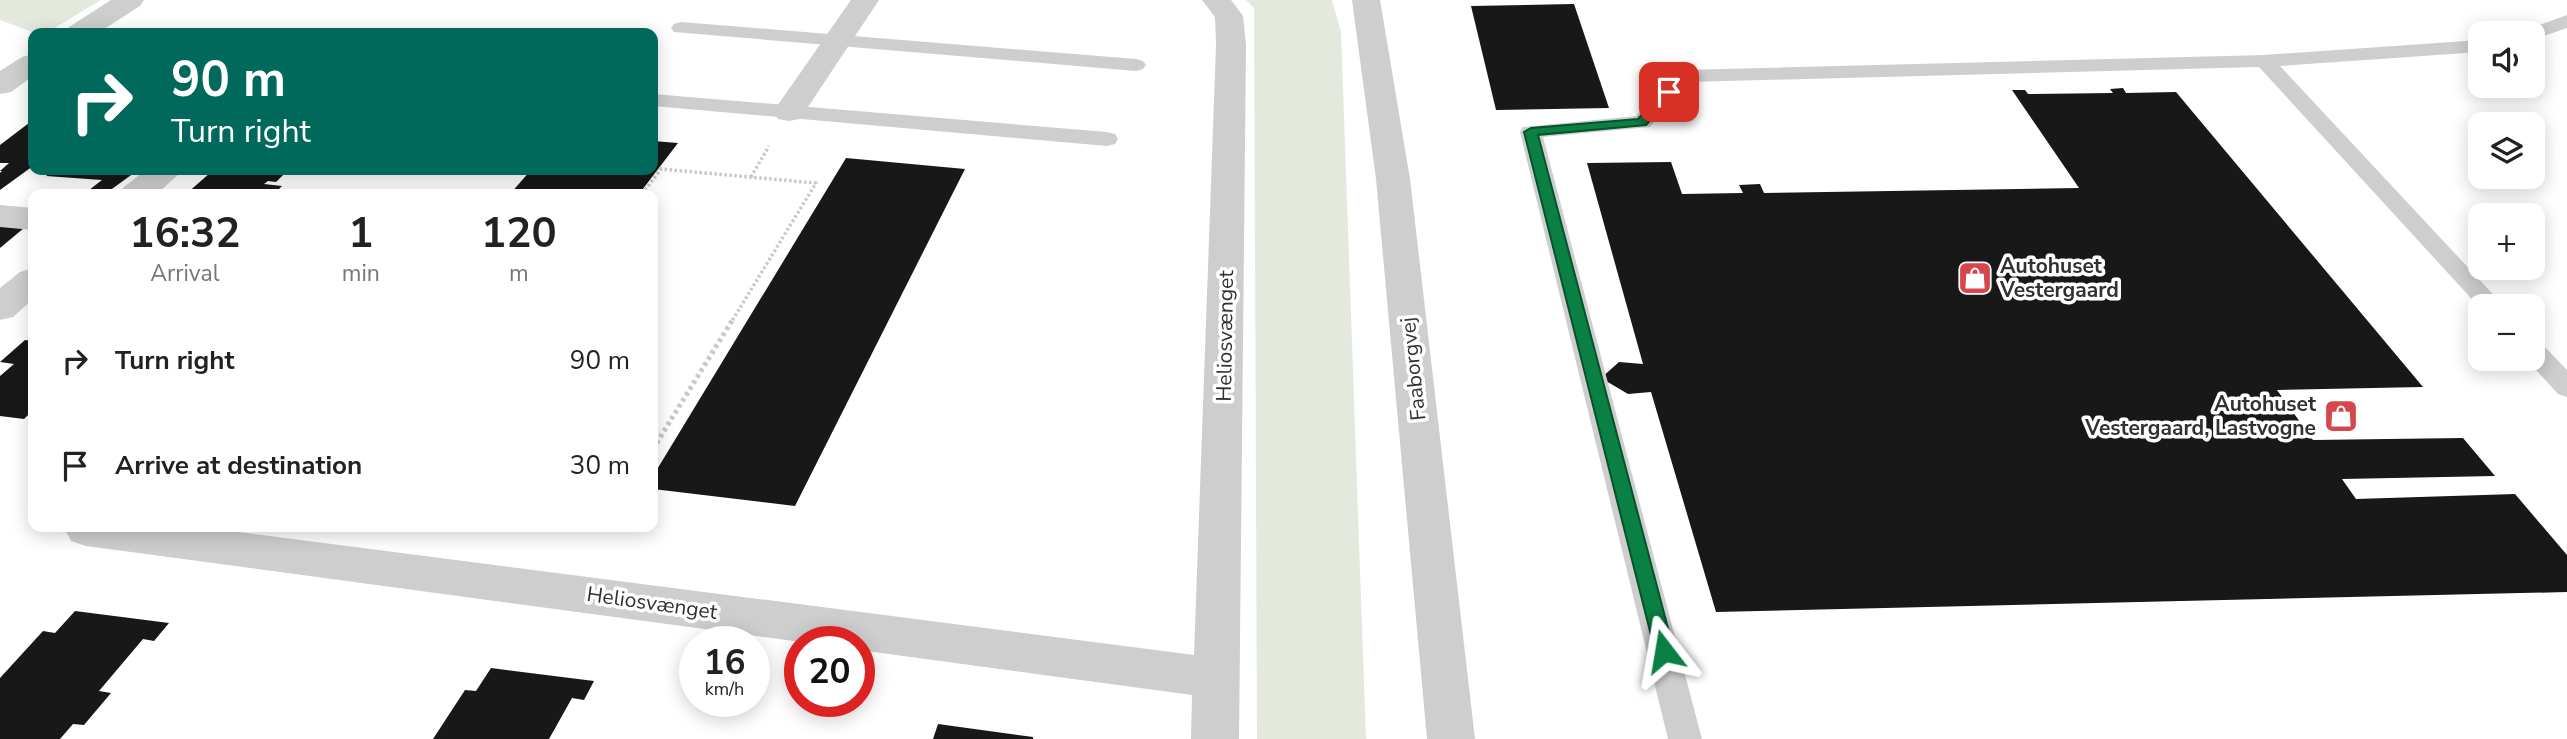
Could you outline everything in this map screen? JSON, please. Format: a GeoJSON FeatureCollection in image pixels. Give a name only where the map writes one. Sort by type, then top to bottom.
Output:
{"type":"FeatureCollection","features":[{"type":"Feature","properties":{"kind":"street"},"geometry":{"type":"LineString","coordinates":[[87,28],[130,0]]}},
{"type":"Feature","properties":{"kind":"street"},"geometry":{"type":"LineString","coordinates":[[789,112],[865,0]]}},
{"type":"Feature","properties":{"kind":"street","name":"Heliosvænget"},"geometry":{"type":"LineString","coordinates":[[1215,739],[1231,45],[1229,16],[1216,0]]}},
{"type":"Feature","properties":{"kind":"street","name":"Faaborgvej"},"geometry":{"type":"LineString","coordinates":[[1366,0],[1393,178],[1451,739]]}},
{"type":"Feature","properties":{"kind":"street"},"geometry":{"type":"LineString","coordinates":[[0,59],[28,62]]}},
{"type":"Feature","properties":{"kind":"street"},"geometry":{"type":"LineString","coordinates":[[0,85],[28,66]]}},
{"type":"Feature","properties":{"kind":"street"},"geometry":{"type":"LineString","coordinates":[[142,189],[160,175]]}},
{"type":"Feature","properties":{"kind":"street"},"geometry":{"type":"LineString","coordinates":[[0,216],[28,219]]}},
{"type":"Feature","properties":{"kind":"street"},"geometry":{"type":"LineString","coordinates":[[0,309],[28,285]]}},
{"type":"Feature","properties":{"kind":"street","name":"Heliosvænget"},"geometry":{"type":"LineString","coordinates":[[109,532],[1217,678]]}},
{"type":"Feature","properties":{"kind":"lane"},"geometry":{"type":"LineString","coordinates":[[2545,29],[2567,21]]}},
{"type":"Feature","properties":{"kind":"lane"},"geometry":{"type":"LineString","coordinates":[[681,28],[1136,65]]}},
{"type":"Feature","properties":{"kind":"lane"},"geometry":{"type":"LineString","coordinates":[[1685,739],[1531,132],[1642,122],[1683,76],[2264,61],[2468,47]]}},
{"type":"Feature","properties":{"kind":"lane"},"geometry":{"type":"LineString","coordinates":[[2264,61],[2481,294]]}},
{"type":"Feature","properties":{"kind":"lane"},"geometry":{"type":"LineString","coordinates":[[658,100],[1107,139]]}},
{"type":"Feature","properties":{"kind":"lane"},"geometry":{"type":"LineString","coordinates":[[2545,363],[2567,387]]}},
{"type":"Feature","properties":{"kind":"path"},"geometry":{"type":"LineString","coordinates":[[658,173],[661,169],[816,183],[658,441]]}},
{"type":"Feature","properties":{"kind":"path"},"geometry":{"type":"LineString","coordinates":[[646,189],[656,175]]}},
{"type":"Feature","properties":{"kind":"shaded area"},"geometry":{"type":"Polygon","coordinates":[[[0,0],[101,0],[54,28],[28,28],[28,30],[0,20],[0,0]]]}},
{"type":"Feature","properties":{"kind":"shaded area"},"geometry":{"type":"Polygon","coordinates":[[[1246,0],[1332,0],[1341,32],[1366,739],[1257,739],[1254,8],[1246,0]]]}},
{"type":"Feature","properties":{"kind":"building"},"geometry":{"type":"Polygon","coordinates":[[[1574,4],[1609,108],[1496,110],[1471,6],[1574,4]]]}},
{"type":"Feature","properties":{"kind":"building","name":"Autohuset Vestergaard"},"geometry":{"type":"Polygon","coordinates":[[[2123,88],[2126,93],[2176,92],[2423,387],[2277,390],[2313,440],[2463,438],[2495,476],[2342,479],[2356,499],[2515,494],[2567,555],[2567,592],[1716,612],[1651,392],[1628,394],[1601,378],[1619,362],[1643,364],[1587,163],[1671,162],[1682,194],[1743,193],[1739,185],[1760,184],[1764,193],[2079,188],[2012,90],[2025,90],[2028,94],[2113,93],[2110,89],[2123,88]]]}},
{"type":"Feature","properties":{"kind":"building"},"geometry":{"type":"Polygon","coordinates":[[[28,124],[28,170],[0,190],[0,171],[9,163],[0,163],[0,145],[28,124]]]}},
{"type":"Feature","properties":{"kind":"building"},"geometry":{"type":"Polygon","coordinates":[[[658,141],[678,143],[658,169],[658,141]]]}},
{"type":"Feature","properties":{"kind":"building"},"geometry":{"type":"Polygon","coordinates":[[[846,158],[965,169],[795,506],[658,490],[658,468],[846,158]]]}},
{"type":"Feature","properties":{"kind":"building"},"geometry":{"type":"Polygon","coordinates":[[[131,175],[112,189],[90,189],[102,180],[46,176],[131,175]]]}},
{"type":"Feature","properties":{"kind":"building"},"geometry":{"type":"Polygon","coordinates":[[[208,175],[283,175],[276,182],[268,181],[264,184],[282,186],[279,189],[192,189],[208,175]]]}},
{"type":"Feature","properties":{"kind":"building"},"geometry":{"type":"Polygon","coordinates":[[[527,175],[654,175],[643,189],[514,189],[527,175]]]}},
{"type":"Feature","properties":{"kind":"building"},"geometry":{"type":"Polygon","coordinates":[[[0,226],[24,228],[0,248],[0,226]]]}},
{"type":"Feature","properties":{"kind":"building"},"geometry":{"type":"Polygon","coordinates":[[[25,340],[28,340],[28,415],[24,419],[0,416],[0,376],[14,364],[0,362],[25,340]]]}},
{"type":"Feature","properties":{"kind":"building"},"geometry":{"type":"Polygon","coordinates":[[[75,611],[169,623],[154,641],[143,639],[99,691],[111,693],[84,725],[73,724],[60,739],[0,739],[0,678],[43,631],[55,633],[75,611]]]}},
{"type":"Feature","properties":{"kind":"building"},"geometry":{"type":"Polygon","coordinates":[[[491,668],[594,681],[584,700],[572,698],[549,739],[433,739],[465,690],[476,691],[491,668]]]}},
{"type":"Feature","properties":{"kind":"building"},"geometry":{"type":"Polygon","coordinates":[[[938,724],[1033,737],[1033,739],[933,739],[938,724]]]}},
{"type":"Feature","properties":{"kind":"place","name":"Autohuset Vestergaard"},"geometry":{"type":"Point","coordinates":[1975,278]}},
{"type":"Feature","properties":{"kind":"place","name":"Autohuset Vestergaard, Lastvogne"},"geometry":{"type":"Point","coordinates":[2341,416]}},
{"type":"Feature","properties":{"kind":"route"},"geometry":{"type":"LineString","coordinates":[[1664,651],[1531,132],[1642,122],[1669,92]]}}]}
